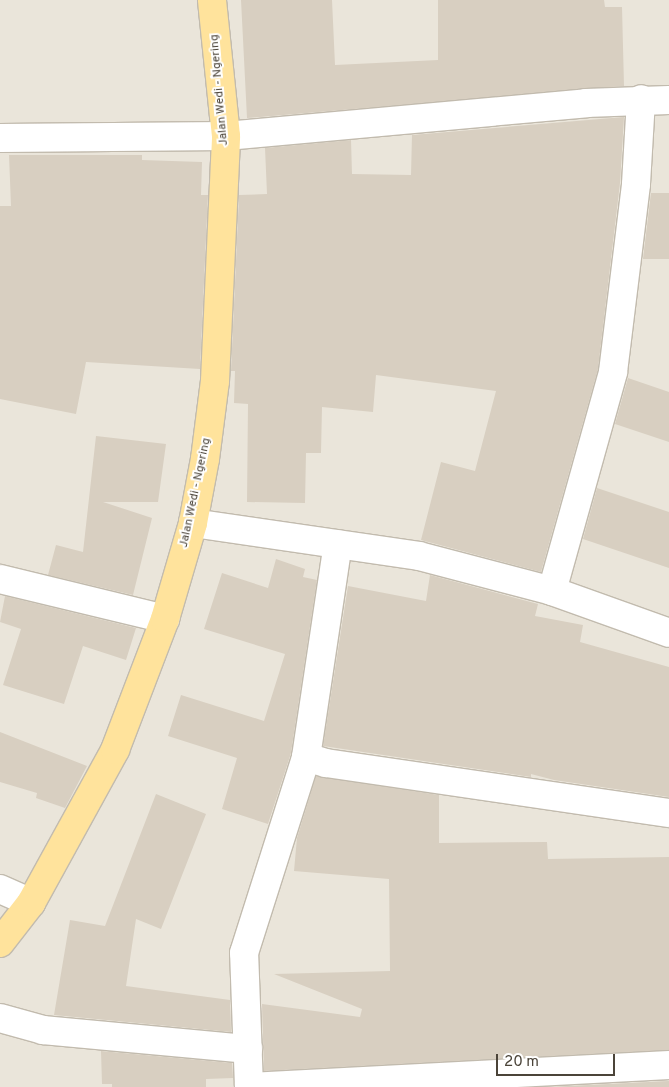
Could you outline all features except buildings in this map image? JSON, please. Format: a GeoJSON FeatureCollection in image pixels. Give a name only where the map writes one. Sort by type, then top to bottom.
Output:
{"type":"FeatureCollection","features":[{"type":"Feature","properties":{"kind":"main road","name":"Jalan Wedi - Ngering"},"geometry":{"type":"LineString","coordinates":[[0,943],[31,903],[115,750],[164,619],[193,523],[206,459],[214,381],[226,136],[212,0]]}},
{"type":"Feature","properties":{"kind":"street"},"geometry":{"type":"LineString","coordinates":[[552,591],[613,372],[636,184],[641,99]]}},
{"type":"Feature","properties":{"kind":"street"},"geometry":{"type":"LineString","coordinates":[[0,138],[226,136],[641,99],[669,100]]}},
{"type":"Feature","properties":{"kind":"street"},"geometry":{"type":"LineString","coordinates":[[193,523],[419,556],[552,591],[669,633]]}},
{"type":"Feature","properties":{"kind":"street"},"geometry":{"type":"LineString","coordinates":[[338,544],[306,756],[244,954],[249,1087],[607,1076],[669,1065]]}},
{"type":"Feature","properties":{"kind":"street"},"geometry":{"type":"LineString","coordinates":[[0,579],[164,619]]}},
{"type":"Feature","properties":{"kind":"street"},"geometry":{"type":"LineString","coordinates":[[306,756],[326,763],[669,813]]}},
{"type":"Feature","properties":{"kind":"street"},"geometry":{"type":"LineString","coordinates":[[0,889],[31,903]]}},
{"type":"Feature","properties":{"kind":"street"},"geometry":{"type":"LineString","coordinates":[[0,1018],[42,1030],[248,1049]]}},
{"type":"Feature","properties":{"kind":"shaded area"},"geometry":{"type":"Polygon","coordinates":[[[0,0],[669,0],[669,1087],[0,1087],[0,0]]]}}]}
